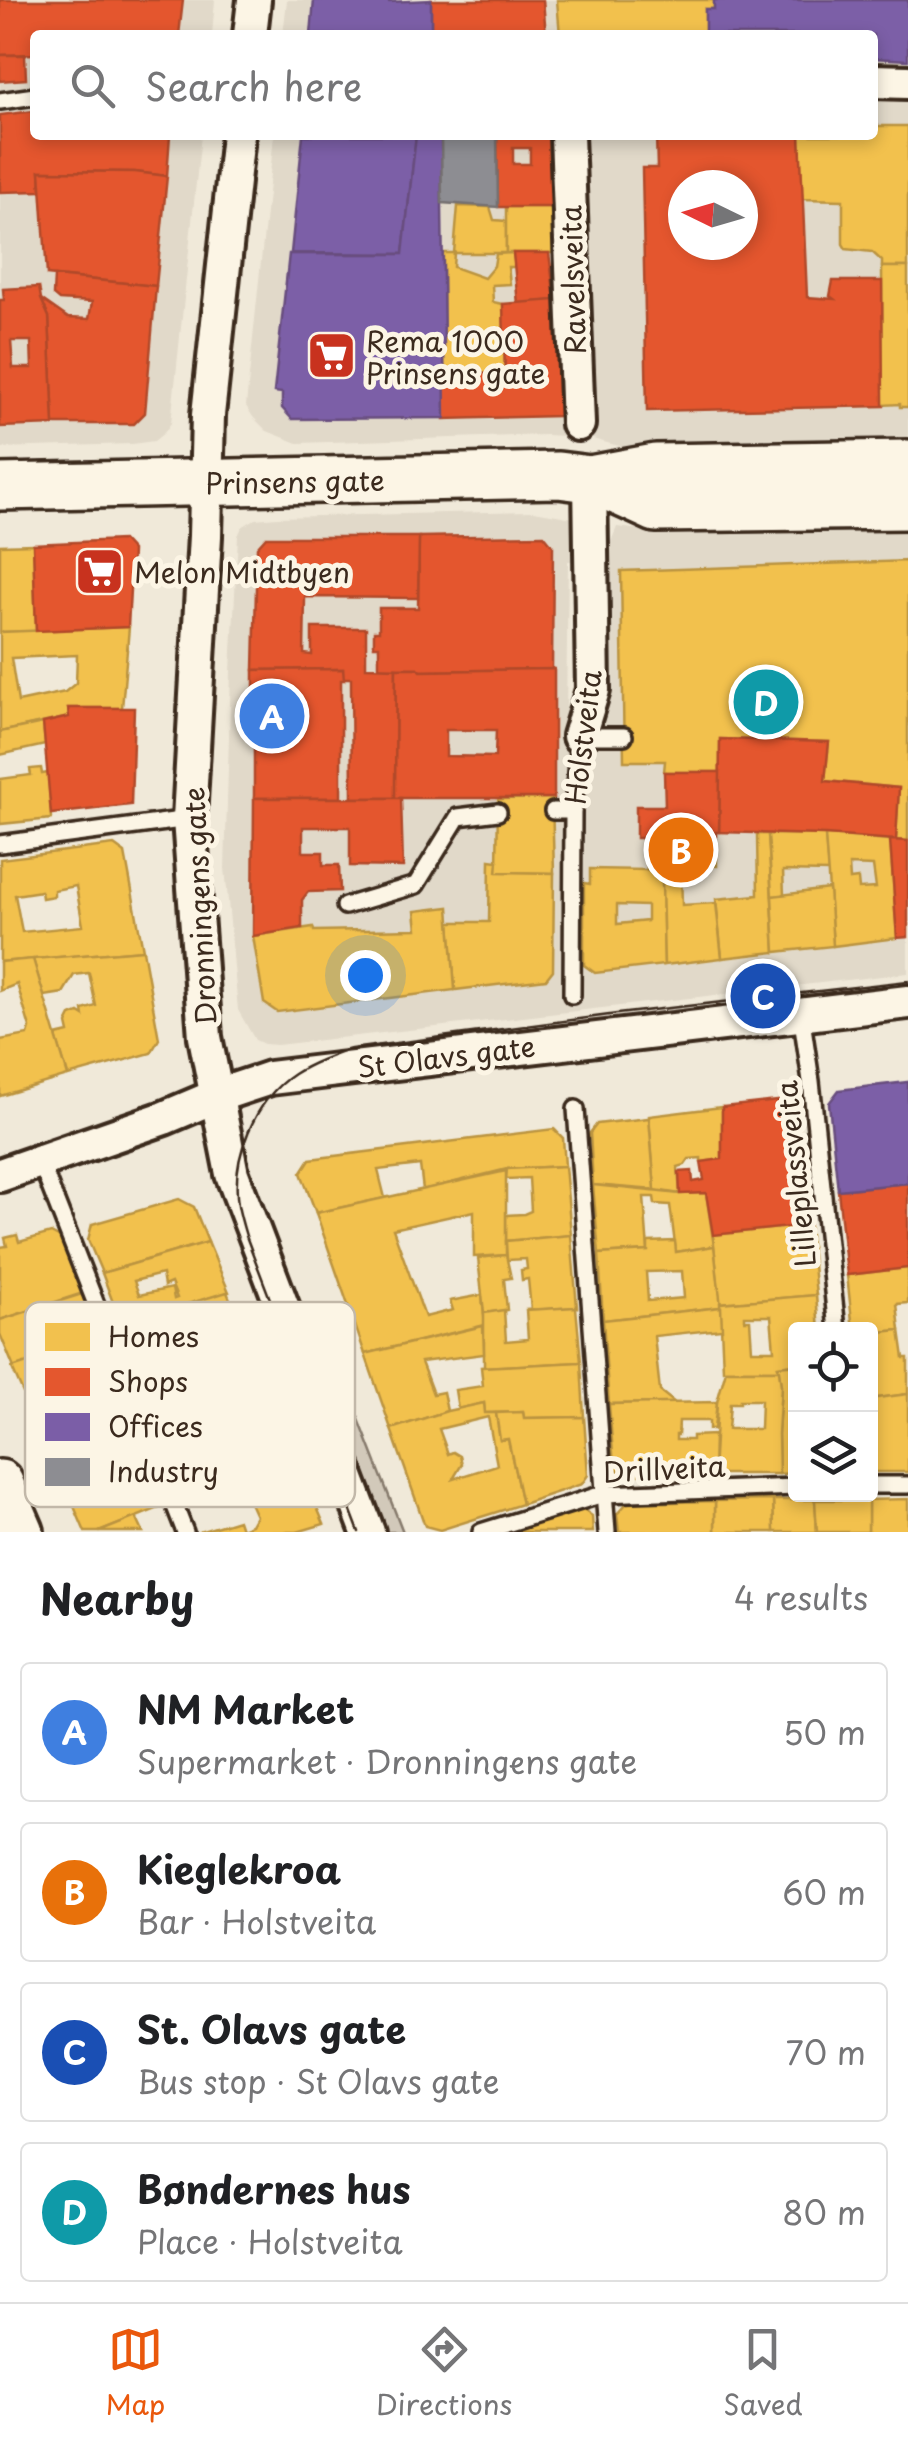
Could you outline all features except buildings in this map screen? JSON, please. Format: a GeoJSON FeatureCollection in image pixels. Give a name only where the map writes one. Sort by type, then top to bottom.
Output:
{"type":"FeatureCollection","features":[{"type":"Feature","properties":{"kind":"main road","name":"Prinsens gate"},"geometry":{"type":"LineString","coordinates":[[590,479],[656,467],[908,463]]}},
{"type":"Feature","properties":{"kind":"main road","name":"Prinsens gate"},"geometry":{"type":"LineString","coordinates":[[0,487],[558,475],[590,479],[656,509],[908,506]]}},
{"type":"Feature","properties":{"kind":"main road"},"geometry":{"type":"LineString","coordinates":[[0,1482],[21,1532]]}},
{"type":"Feature","properties":{"kind":"street"},"geometry":{"type":"LineString","coordinates":[[251,30],[254,0]]}},
{"type":"Feature","properties":{"kind":"street"},"geometry":{"type":"LineString","coordinates":[[878,81],[908,82]]}},
{"type":"Feature","properties":{"kind":"street","name":"Dronningens gate"},"geometry":{"type":"LineString","coordinates":[[237,140],[208,415],[189,819],[205,1037],[216,1096],[232,1174],[281,1302]]}},
{"type":"Feature","properties":{"kind":"street","name":"Ravelsveita"},"geometry":{"type":"LineString","coordinates":[[567,140],[578,424]]}},
{"type":"Feature","properties":{"kind":"street","name":"Holstveita"},"geometry":{"type":"LineString","coordinates":[[579,736],[593,690],[590,479]]}},
{"type":"Feature","properties":{"kind":"street","name":"St Olavs gate"},"geometry":{"type":"LineString","coordinates":[[0,1175],[270,1078],[908,1002]]}},
{"type":"Feature","properties":{"kind":"street","name":"Dronningens gate"},"geometry":{"type":"LineString","coordinates":[[355,1498],[368,1532]]}},
{"type":"Feature","properties":{"kind":"lane"},"geometry":{"type":"LineString","coordinates":[[0,101],[30,97]]}},
{"type":"Feature","properties":{"kind":"lane"},"geometry":{"type":"LineString","coordinates":[[579,736],[624,736]]}},
{"type":"Feature","properties":{"kind":"lane","name":"Holstveita"},"geometry":{"type":"LineString","coordinates":[[572,995],[573,810],[579,736]]}},
{"type":"Feature","properties":{"kind":"lane"},"geometry":{"type":"LineString","coordinates":[[552,811],[573,810]]}},
{"type":"Feature","properties":{"kind":"lane"},"geometry":{"type":"LineString","coordinates":[[345,906],[416,885],[458,817],[498,812]]}},
{"type":"Feature","properties":{"kind":"lane"},"geometry":{"type":"LineString","coordinates":[[0,844],[189,819]]}},
{"type":"Feature","properties":{"kind":"lane","name":"Lilleplassveita"},"geometry":{"type":"LineString","coordinates":[[801,1012],[835,1322]]}},
{"type":"Feature","properties":{"kind":"lane"},"geometry":{"type":"LineString","coordinates":[[576,1109],[607,1532]]}},
{"type":"Feature","properties":{"kind":"lane"},"geometry":{"type":"LineString","coordinates":[[40,1160],[95,1302]]}},
{"type":"Feature","properties":{"kind":"lane"},"geometry":{"type":"LineString","coordinates":[[878,1485],[908,1485]]}},
{"type":"Feature","properties":{"kind":"lane","name":"Drillveita"},"geometry":{"type":"LineString","coordinates":[[480,1532],[603,1494],[788,1487]]}},
{"type":"Feature","properties":{"kind":"lane"},"geometry":{"type":"LineString","coordinates":[[175,1507],[185,1532]]}},
{"type":"Feature","properties":{"kind":"shaded area"},"geometry":{"type":"Polygon","coordinates":[[[0,0],[215,0],[212,30],[30,30],[30,140],[200,140],[171,423],[154,441],[0,448],[0,0]]]}},
{"type":"Feature","properties":{"kind":"shaded area"},"geometry":{"type":"Polygon","coordinates":[[[287,0],[908,0],[908,444],[634,450],[585,437],[546,435],[298,443],[267,431],[246,406],[273,140],[878,140],[878,30],[284,30],[287,0]]]}},
{"type":"Feature","properties":{"kind":"shaded area"},"geometry":{"type":"Polygon","coordinates":[[[534,511],[579,519],[582,561],[568,561],[566,717],[579,736],[609,698],[608,549],[617,527],[908,528],[908,973],[277,1045],[255,1040],[238,1010],[225,868],[231,671],[238,536],[242,527],[255,519],[277,517],[534,511]]]}},
{"type":"Feature","properties":{"kind":"shaded area"},"geometry":{"type":"Polygon","coordinates":[[[355,1409],[403,1532],[372,1532],[355,1487],[355,1409]]]}},
{"type":"Feature","properties":{"kind":"tram line"},"geometry":{"type":"LineString","coordinates":[[271,1302],[238,1205],[238,1169],[248,1132],[267,1099],[307,1066],[351,1049],[908,981]]}},
{"type":"Feature","properties":{"kind":"tram line"},"geometry":{"type":"LineString","coordinates":[[349,1507],[359,1532]]}},
{"type":"Feature","properties":{"kind":"place","name":"Rema 1000 Prinsens gate"},"geometry":{"type":"Point","coordinates":[331,356]}},
{"type":"Feature","properties":{"kind":"place","name":"Melon Midtbyen"},"geometry":{"type":"Point","coordinates":[99,571]}},
{"type":"Feature","properties":{"kind":"place","name":"Bøndernes hus"},"geometry":{"type":"Point","coordinates":[766,702]}},
{"type":"Feature","properties":{"kind":"place","name":"NM Market"},"geometry":{"type":"Point","coordinates":[272,716]}},
{"type":"Feature","properties":{"kind":"place","name":"Kieglekroa"},"geometry":{"type":"Point","coordinates":[681,850]}},
{"type":"Feature","properties":{"kind":"place","name":"St. Olavs gate"},"geometry":{"type":"Point","coordinates":[763,996]}}]}
